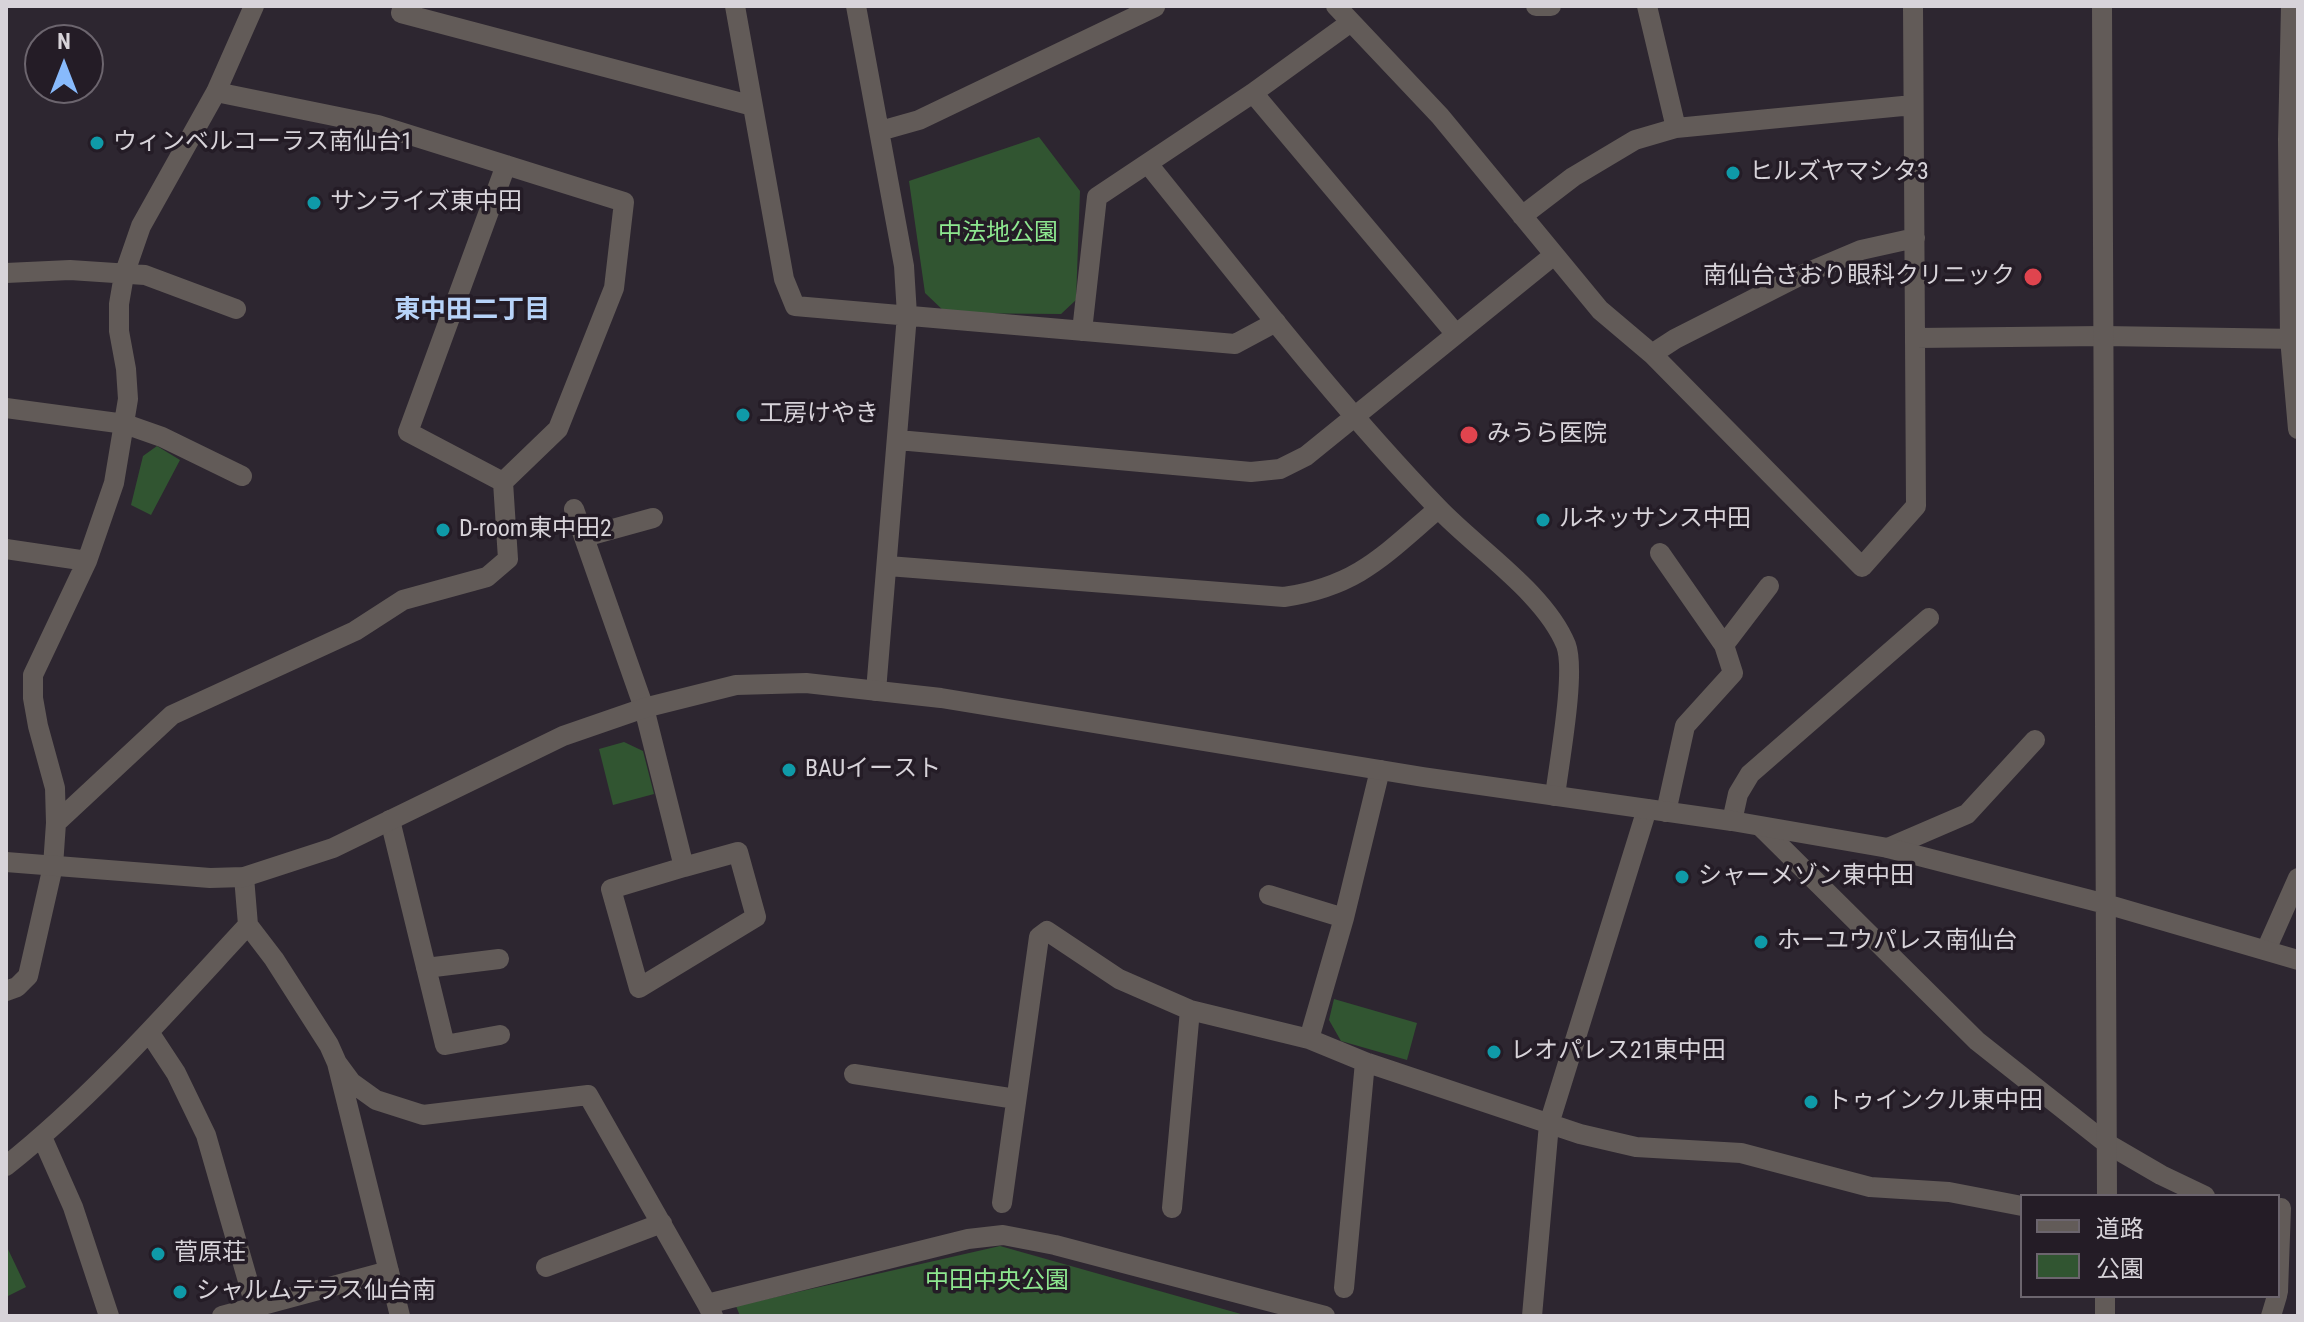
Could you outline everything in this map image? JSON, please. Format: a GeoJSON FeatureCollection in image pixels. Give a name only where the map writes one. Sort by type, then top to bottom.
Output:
{"type":"FeatureCollection","features":[{"type":"Feature","properties":{"kind":"street"},"geometry":{"type":"LineString","coordinates":[[6,991],[17,987],[28,976],[53,866],[55,788],[38,726],[33,675],[87,561],[114,483],[128,399],[119,331],[119,304],[124,275],[141,226],[216,92],[254,6]]}},
{"type":"Feature","properties":{"kind":"street"},"geometry":{"type":"LineString","coordinates":[[403,6],[401,13],[753,106]]}},
{"type":"Feature","properties":{"kind":"street"},"geometry":{"type":"LineString","coordinates":[[735,6],[784,279],[795,306],[1235,344],[1276,322]]}},
{"type":"Feature","properties":{"kind":"street"},"geometry":{"type":"LineString","coordinates":[[856,6],[904,266],[907,315],[876,691]]}},
{"type":"Feature","properties":{"kind":"street"},"geometry":{"type":"LineString","coordinates":[[1336,6],[1440,116],[1600,310],[1652,354],[1862,567],[1916,506],[1913,6]]}},
{"type":"Feature","properties":{"kind":"street"},"geometry":{"type":"LineString","coordinates":[[1536,6],[1551,6]]}},
{"type":"Feature","properties":{"kind":"street"},"geometry":{"type":"LineString","coordinates":[[1647,6],[1676,128]]}},
{"type":"Feature","properties":{"kind":"street"},"geometry":{"type":"LineString","coordinates":[[2102,6],[2107,1194]]}},
{"type":"Feature","properties":{"kind":"street"},"geometry":{"type":"LineString","coordinates":[[2291,6],[2294,338],[2298,429]]}},
{"type":"Feature","properties":{"kind":"street"},"geometry":{"type":"LineString","coordinates":[[880,131],[919,120],[1155,7]]}},
{"type":"Feature","properties":{"kind":"street"},"geometry":{"type":"LineString","coordinates":[[1082,331],[1097,197],[1253,93],[1351,22]]}},
{"type":"Feature","properties":{"kind":"street"},"geometry":{"type":"LineString","coordinates":[[56,823],[172,715],[355,631],[403,600],[487,577],[508,559],[503,482],[558,429],[614,288],[624,202],[378,125],[216,92]]}},
{"type":"Feature","properties":{"kind":"street"},"geometry":{"type":"LineString","coordinates":[[1253,93],[1455,333]]}},
{"type":"Feature","properties":{"kind":"street"},"geometry":{"type":"LineString","coordinates":[[1522,216],[1573,177],[1635,140],[1676,128],[1913,105]]}},
{"type":"Feature","properties":{"kind":"street"},"geometry":{"type":"LineString","coordinates":[[1148,164],[1354,415],[1438,509],[1530,593],[1557,627],[1567,648],[1569,676],[1555,796]]}},
{"type":"Feature","properties":{"kind":"street"},"geometry":{"type":"LineString","coordinates":[[503,482],[408,432],[506,165]]}},
{"type":"Feature","properties":{"kind":"street"},"geometry":{"type":"LineString","coordinates":[[1652,354],[1675,339],[1797,277],[1861,250],[1915,238]]}},
{"type":"Feature","properties":{"kind":"street"},"geometry":{"type":"LineString","coordinates":[[898,440],[1251,472],[1280,469],[1306,456],[1554,255]]}},
{"type":"Feature","properties":{"kind":"street"},"geometry":{"type":"LineString","coordinates":[[6,273],[70,270],[145,275],[236,309]]}},
{"type":"Feature","properties":{"kind":"street"},"geometry":{"type":"LineString","coordinates":[[1916,338],[2294,338]]}},
{"type":"Feature","properties":{"kind":"street"},"geometry":{"type":"LineString","coordinates":[[6,408],[125,424],[162,437],[242,476]]}},
{"type":"Feature","properties":{"kind":"street"},"geometry":{"type":"LineString","coordinates":[[574,509],[644,708],[684,867]]}},
{"type":"Feature","properties":{"kind":"street"},"geometry":{"type":"LineString","coordinates":[[888,566],[1284,597],[1317,592],[1347,581],[1373,564],[1438,509]]}},
{"type":"Feature","properties":{"kind":"street"},"geometry":{"type":"LineString","coordinates":[[584,537],[653,518]]}},
{"type":"Feature","properties":{"kind":"street"},"geometry":{"type":"LineString","coordinates":[[6,549],[87,561]]}},
{"type":"Feature","properties":{"kind":"street"},"geometry":{"type":"LineString","coordinates":[[1532,1316],[1549,1124],[1685,726],[1733,673],[1724,645],[1660,553]]}},
{"type":"Feature","properties":{"kind":"street"},"geometry":{"type":"LineString","coordinates":[[1724,645],[1769,586]]}},
{"type":"Feature","properties":{"kind":"street"},"geometry":{"type":"LineString","coordinates":[[1732,821],[1738,794],[1750,774],[1929,618]]}},
{"type":"Feature","properties":{"kind":"street"},"geometry":{"type":"LineString","coordinates":[[6,862],[210,878],[244,877],[333,848],[563,736],[644,708],[736,685],[806,683],[941,698],[1380,770],[1732,821],[1888,848],[2106,904],[2298,960]]}},
{"type":"Feature","properties":{"kind":"street"},"geometry":{"type":"LineString","coordinates":[[1888,848],[1967,814],[2035,740]]}},
{"type":"Feature","properties":{"kind":"street"},"geometry":{"type":"LineString","coordinates":[[1309,1039],[1344,918],[1380,770]]}},
{"type":"Feature","properties":{"kind":"street"},"geometry":{"type":"LineString","coordinates":[[390,820],[445,1045],[500,1035]]}},
{"type":"Feature","properties":{"kind":"street"},"geometry":{"type":"LineString","coordinates":[[1761,827],[1977,1041],[2106,1143],[2201,1194]]}},
{"type":"Feature","properties":{"kind":"street"},"geometry":{"type":"LineString","coordinates":[[738,852],[756,917],[639,988],[611,889],[684,867],[738,852]]}},
{"type":"Feature","properties":{"kind":"street"},"geometry":{"type":"LineString","coordinates":[[244,877],[248,925],[274,959],[329,1045],[337,1063],[400,1316]]}},
{"type":"Feature","properties":{"kind":"street"},"geometry":{"type":"LineString","coordinates":[[2266,950],[2298,878]]}},
{"type":"Feature","properties":{"kind":"street"},"geometry":{"type":"LineString","coordinates":[[1269,895],[1344,918]]}},
{"type":"Feature","properties":{"kind":"street"},"geometry":{"type":"LineString","coordinates":[[6,1166],[42,1137],[149,1032],[248,925]]}},
{"type":"Feature","properties":{"kind":"street"},"geometry":{"type":"LineString","coordinates":[[1002,1203],[1039,937],[1047,931],[1119,979],[1190,1010],[1309,1039],[1365,1062],[1549,1124],[1636,1147],[1741,1153],[1870,1187],[1949,1192],[2020,1206]]}},
{"type":"Feature","properties":{"kind":"street"},"geometry":{"type":"LineString","coordinates":[[426,968],[499,959]]}},
{"type":"Feature","properties":{"kind":"street"},"geometry":{"type":"LineString","coordinates":[[1172,1208],[1190,1010]]}},
{"type":"Feature","properties":{"kind":"street"},"geometry":{"type":"LineString","coordinates":[[149,1032],[176,1073],[206,1135],[257,1312]]}},
{"type":"Feature","properties":{"kind":"street"},"geometry":{"type":"LineString","coordinates":[[1344,1288],[1365,1062]]}},
{"type":"Feature","properties":{"kind":"street"},"geometry":{"type":"LineString","coordinates":[[337,1063],[351,1082],[376,1100],[423,1115],[588,1095],[710,1310],[968,1239],[1003,1235],[1055,1245],[1325,1316]]}},
{"type":"Feature","properties":{"kind":"street"},"geometry":{"type":"LineString","coordinates":[[854,1074],[1016,1099]]}},
{"type":"Feature","properties":{"kind":"street"},"geometry":{"type":"LineString","coordinates":[[42,1137],[73,1207],[109,1316]]}},
{"type":"Feature","properties":{"kind":"street"},"geometry":{"type":"LineString","coordinates":[[2280,1258],[2286,1208]]}},
{"type":"Feature","properties":{"kind":"street"},"geometry":{"type":"LineString","coordinates":[[546,1267],[662,1223]]}},
{"type":"Feature","properties":{"kind":"street"},"geometry":{"type":"LineString","coordinates":[[222,1316],[257,1312],[389,1271]]}},
{"type":"Feature","properties":{"kind":"green space","name":"中法地公園"},"geometry":{"type":"Polygon","coordinates":[[[1039,137],[1080,191],[1076,300],[1061,314],[946,313],[925,293],[909,181],[1039,137]]]}},
{"type":"Feature","properties":{"kind":"green space"},"geometry":{"type":"Polygon","coordinates":[[[157,446],[180,460],[151,515],[131,505],[143,456],[157,446]]]}},
{"type":"Feature","properties":{"kind":"green space"},"geometry":{"type":"Polygon","coordinates":[[[624,742],[643,751],[654,794],[613,805],[599,749],[624,742]]]}},
{"type":"Feature","properties":{"kind":"green space"},"geometry":{"type":"Polygon","coordinates":[[[1334,999],[1417,1023],[1407,1060],[1341,1041],[1329,1020],[1334,999]]]}},
{"type":"Feature","properties":{"kind":"green space"},"geometry":{"type":"Polygon","coordinates":[[[6,1245],[26,1287],[6,1297],[6,1245]]]}},
{"type":"Feature","properties":{"kind":"green space","name":"中田中央公園"},"geometry":{"type":"Polygon","coordinates":[[[1000,1246],[1248,1316],[740,1316],[736,1306],[1000,1246]]]}},
{"type":"Feature","properties":{"kind":"place","name":"ウィンベルコーラス南仙台1"},"geometry":{"type":"Point","coordinates":[97,143]}},
{"type":"Feature","properties":{"kind":"place","name":"ヒルズヤマシタ3"},"geometry":{"type":"Point","coordinates":[1733,173]}},
{"type":"Feature","properties":{"kind":"place","name":"サンライズ東中田"},"geometry":{"type":"Point","coordinates":[314,203]}},
{"type":"Feature","properties":{"kind":"place","name":"南仙台さおり眼科クリニック"},"geometry":{"type":"Point","coordinates":[2033,277]}},
{"type":"Feature","properties":{"kind":"place","name":"工房けやき"},"geometry":{"type":"Point","coordinates":[743,415]}},
{"type":"Feature","properties":{"kind":"place","name":"みうら医院"},"geometry":{"type":"Point","coordinates":[1469,435]}},
{"type":"Feature","properties":{"kind":"place","name":"ルネッサンス中田"},"geometry":{"type":"Point","coordinates":[1543,520]}},
{"type":"Feature","properties":{"kind":"place","name":"D-room東中田2"},"geometry":{"type":"Point","coordinates":[443,530]}},
{"type":"Feature","properties":{"kind":"place","name":"BAUイースト"},"geometry":{"type":"Point","coordinates":[789,770]}},
{"type":"Feature","properties":{"kind":"place","name":"シャーメゾン東中田"},"geometry":{"type":"Point","coordinates":[1682,877]}},
{"type":"Feature","properties":{"kind":"place","name":"ホーユウパレス南仙台"},"geometry":{"type":"Point","coordinates":[1761,942]}},
{"type":"Feature","properties":{"kind":"place","name":"レオパレス21東中田"},"geometry":{"type":"Point","coordinates":[1494,1052]}},
{"type":"Feature","properties":{"kind":"place","name":"トゥインクル東中田"},"geometry":{"type":"Point","coordinates":[1811,1102]}},
{"type":"Feature","properties":{"kind":"place","name":"菅原荘"},"geometry":{"type":"Point","coordinates":[158,1254]}},
{"type":"Feature","properties":{"kind":"place","name":"シャルムテラス仙台南"},"geometry":{"type":"Point","coordinates":[180,1292]}},
{"type":"Feature","properties":{"kind":"district","name":"東中田二丁目"},"geometry":{"type":"Point","coordinates":[472,311]}}]}
